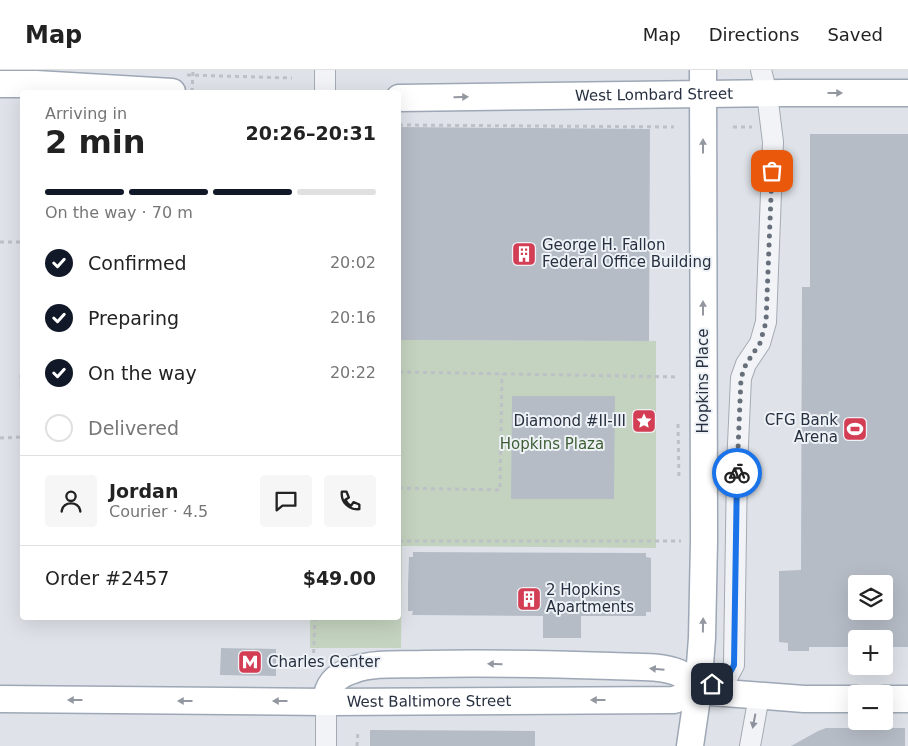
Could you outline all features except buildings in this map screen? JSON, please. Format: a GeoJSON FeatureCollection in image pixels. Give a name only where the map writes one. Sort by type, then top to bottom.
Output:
{"type":"FeatureCollection","features":[{"type":"Feature","properties":{"kind":"main road","name":"West Lombard Street"},"geometry":{"type":"LineString","coordinates":[[401,98],[703,82],[764,82],[908,93]]}},
{"type":"Feature","properties":{"kind":"main road","name":"Hopkins Place"},"geometry":{"type":"LineString","coordinates":[[690,746],[702,653],[704,541],[703,82]]}},
{"type":"Feature","properties":{"kind":"main road"},"geometry":{"type":"LineString","coordinates":[[0,84],[178,83]]}},
{"type":"Feature","properties":{"kind":"main road"},"geometry":{"type":"LineString","coordinates":[[326,702],[326,692],[340,675],[355,669],[374,665],[534,664],[661,669],[680,673],[698,691]]}},
{"type":"Feature","properties":{"kind":"main road","name":"West Baltimore Street"},"geometry":{"type":"LineString","coordinates":[[0,699],[326,702],[674,700],[698,691],[804,699],[848,699]]}},
{"type":"Feature","properties":{"kind":"main road"},"geometry":{"type":"LineString","coordinates":[[893,699],[908,699]]}},
{"type":"Feature","properties":{"kind":"street"},"geometry":{"type":"LineString","coordinates":[[325,90],[326,70]]}},
{"type":"Feature","properties":{"kind":"street"},"geometry":{"type":"LineString","coordinates":[[698,691],[727,678],[734,665],[737,466],[741,378],[746,364],[760,343],[766,322],[773,152],[764,82]]}},
{"type":"Feature","properties":{"kind":"street"},"geometry":{"type":"LineString","coordinates":[[750,746],[759,696]]}},
{"type":"Feature","properties":{"kind":"street"},"geometry":{"type":"LineString","coordinates":[[326,702],[326,746]]}},
{"type":"Feature","properties":{"kind":"path"},"geometry":{"type":"LineString","coordinates":[[192,90],[193,70]]}},
{"type":"Feature","properties":{"kind":"path"},"geometry":{"type":"LineString","coordinates":[[178,83],[193,75],[292,78]]}},
{"type":"Feature","properties":{"kind":"path"},"geometry":{"type":"LineString","coordinates":[[401,125],[674,127]]}},
{"type":"Feature","properties":{"kind":"path"},"geometry":{"type":"LineString","coordinates":[[733,127],[752,127]]}},
{"type":"Feature","properties":{"kind":"path"},"geometry":{"type":"LineString","coordinates":[[0,242],[20,242]]}},
{"type":"Feature","properties":{"kind":"path"},"geometry":{"type":"LineString","coordinates":[[401,372],[678,377]]}},
{"type":"Feature","properties":{"kind":"path"},"geometry":{"type":"LineString","coordinates":[[401,488],[500,490],[502,374]]}},
{"type":"Feature","properties":{"kind":"path"},"geometry":{"type":"LineString","coordinates":[[0,438],[20,438]]}},
{"type":"Feature","properties":{"kind":"path"},"geometry":{"type":"LineString","coordinates":[[401,541],[704,541]]}},
{"type":"Feature","properties":{"kind":"path"},"geometry":{"type":"LineString","coordinates":[[313,674],[315,620]]}},
{"type":"Feature","properties":{"kind":"path"},"geometry":{"type":"LineString","coordinates":[[357,746],[358,731]]}},
{"type":"Feature","properties":{"kind":"green space","name":"Hopkins Plaza"},"geometry":{"type":"Polygon","coordinates":[[[401,340],[656,341],[656,548],[402,546],[401,648],[310,648],[310,620],[401,620],[401,340]]]}},
{"type":"Feature","properties":{"kind":"way so far"},"geometry":{"type":"LineString","coordinates":[[737,473],[741,378],[746,364],[760,343],[766,322],[772,171]]}},
{"type":"Feature","properties":{"kind":"place","name":"George H. Fallon Federal Office Building"},"geometry":{"type":"Point","coordinates":[524,254]}},
{"type":"Feature","properties":{"kind":"place","name":"Diamond #II-III"},"geometry":{"type":"Point","coordinates":[644,421]}},
{"type":"Feature","properties":{"kind":"place","name":"CFG Bank Arena"},"geometry":{"type":"Point","coordinates":[855,429]}},
{"type":"Feature","properties":{"kind":"place","name":"2 Hopkins Apartments"},"geometry":{"type":"Point","coordinates":[529,599]}},
{"type":"Feature","properties":{"kind":"place","name":"Charles Center"},"geometry":{"type":"Point","coordinates":[250,662]}},
{"type":"Feature","properties":{"kind":"route"},"geometry":{"type":"LineString","coordinates":[[712,684],[727,678],[734,665],[737,473]]}}]}
